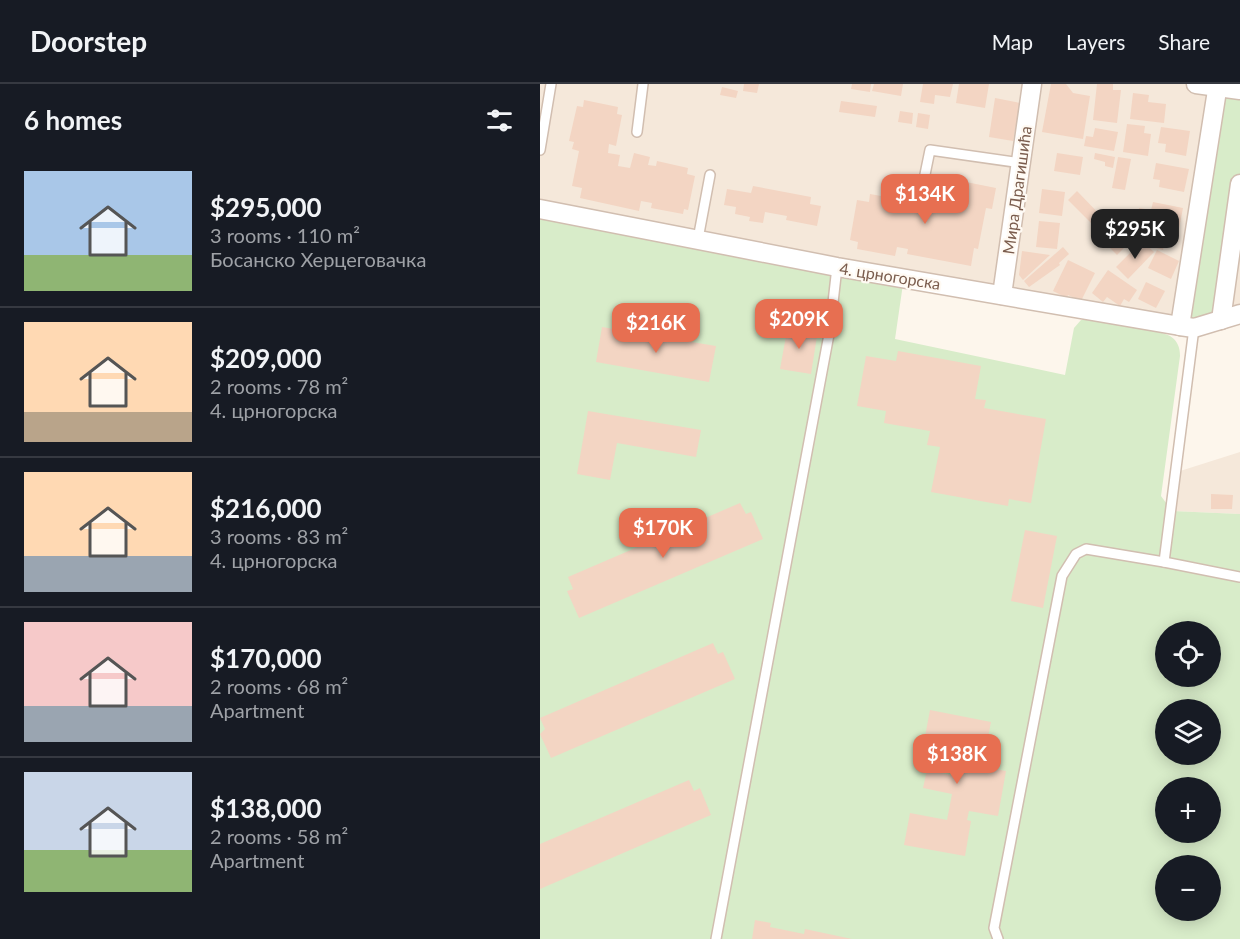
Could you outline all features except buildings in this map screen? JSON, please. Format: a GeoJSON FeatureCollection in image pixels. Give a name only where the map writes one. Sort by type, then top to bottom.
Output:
{"type":"FeatureCollection","features":[{"type":"Feature","properties":{"kind":"street","name":"Мира Драгишића"},"geometry":{"type":"LineString","coordinates":[[1002,295],[1032,84]]}},
{"type":"Feature","properties":{"kind":"street"},"geometry":{"type":"LineString","coordinates":[[1196,84],[1240,90]]}},
{"type":"Feature","properties":{"kind":"street"},"geometry":{"type":"LineString","coordinates":[[1187,327],[1218,86]]}},
{"type":"Feature","properties":{"kind":"street"},"geometry":{"type":"LineString","coordinates":[[1221,320],[1240,184]]}},
{"type":"Feature","properties":{"kind":"street","name":"4. црногорска"},"geometry":{"type":"LineString","coordinates":[[540,209],[837,267],[1187,327],[1240,314]]}},
{"type":"Feature","properties":{"kind":"lane"},"geometry":{"type":"LineString","coordinates":[[540,150],[551,84]]}},
{"type":"Feature","properties":{"kind":"lane"},"geometry":{"type":"LineString","coordinates":[[637,132],[643,84]]}},
{"type":"Feature","properties":{"kind":"lane"},"geometry":{"type":"LineString","coordinates":[[922,189],[930,150],[1021,163]]}},
{"type":"Feature","properties":{"kind":"lane"},"geometry":{"type":"LineString","coordinates":[[698,239],[710,175]]}},
{"type":"Feature","properties":{"kind":"lane"},"geometry":{"type":"LineString","coordinates":[[716,939],[828,341],[837,267]]}},
{"type":"Feature","properties":{"kind":"lane"},"geometry":{"type":"LineString","coordinates":[[1164,562],[1187,327]]}},
{"type":"Feature","properties":{"kind":"lane"},"geometry":{"type":"LineString","coordinates":[[998,939],[993,928],[1062,576],[1076,554],[1086,549],[1240,578]]}},
{"type":"Feature","properties":{"kind":"shaded area"},"geometry":{"type":"Polygon","coordinates":[[[540,84],[1240,84],[1240,314],[1194,328],[540,209],[540,84]]]}},
{"type":"Feature","properties":{"kind":"shaded area"},"geometry":{"type":"Polygon","coordinates":[[[1240,452],[1240,514],[1172,511],[1177,472],[1240,452]]]}},
{"type":"Feature","properties":{"kind":"green space"},"geometry":{"type":"Polygon","coordinates":[[[1218,84],[1240,84],[1240,184],[1221,320],[1180,326],[1218,84]]]}},
{"type":"Feature","properties":{"kind":"green space"},"geometry":{"type":"Polygon","coordinates":[[[540,209],[904,277],[895,339],[1065,375],[1074,328],[1081,320],[1141,328],[1170,336],[1175,340],[1180,356],[1161,496],[1172,511],[1240,514],[1240,939],[540,939],[540,209]]]}}]}
